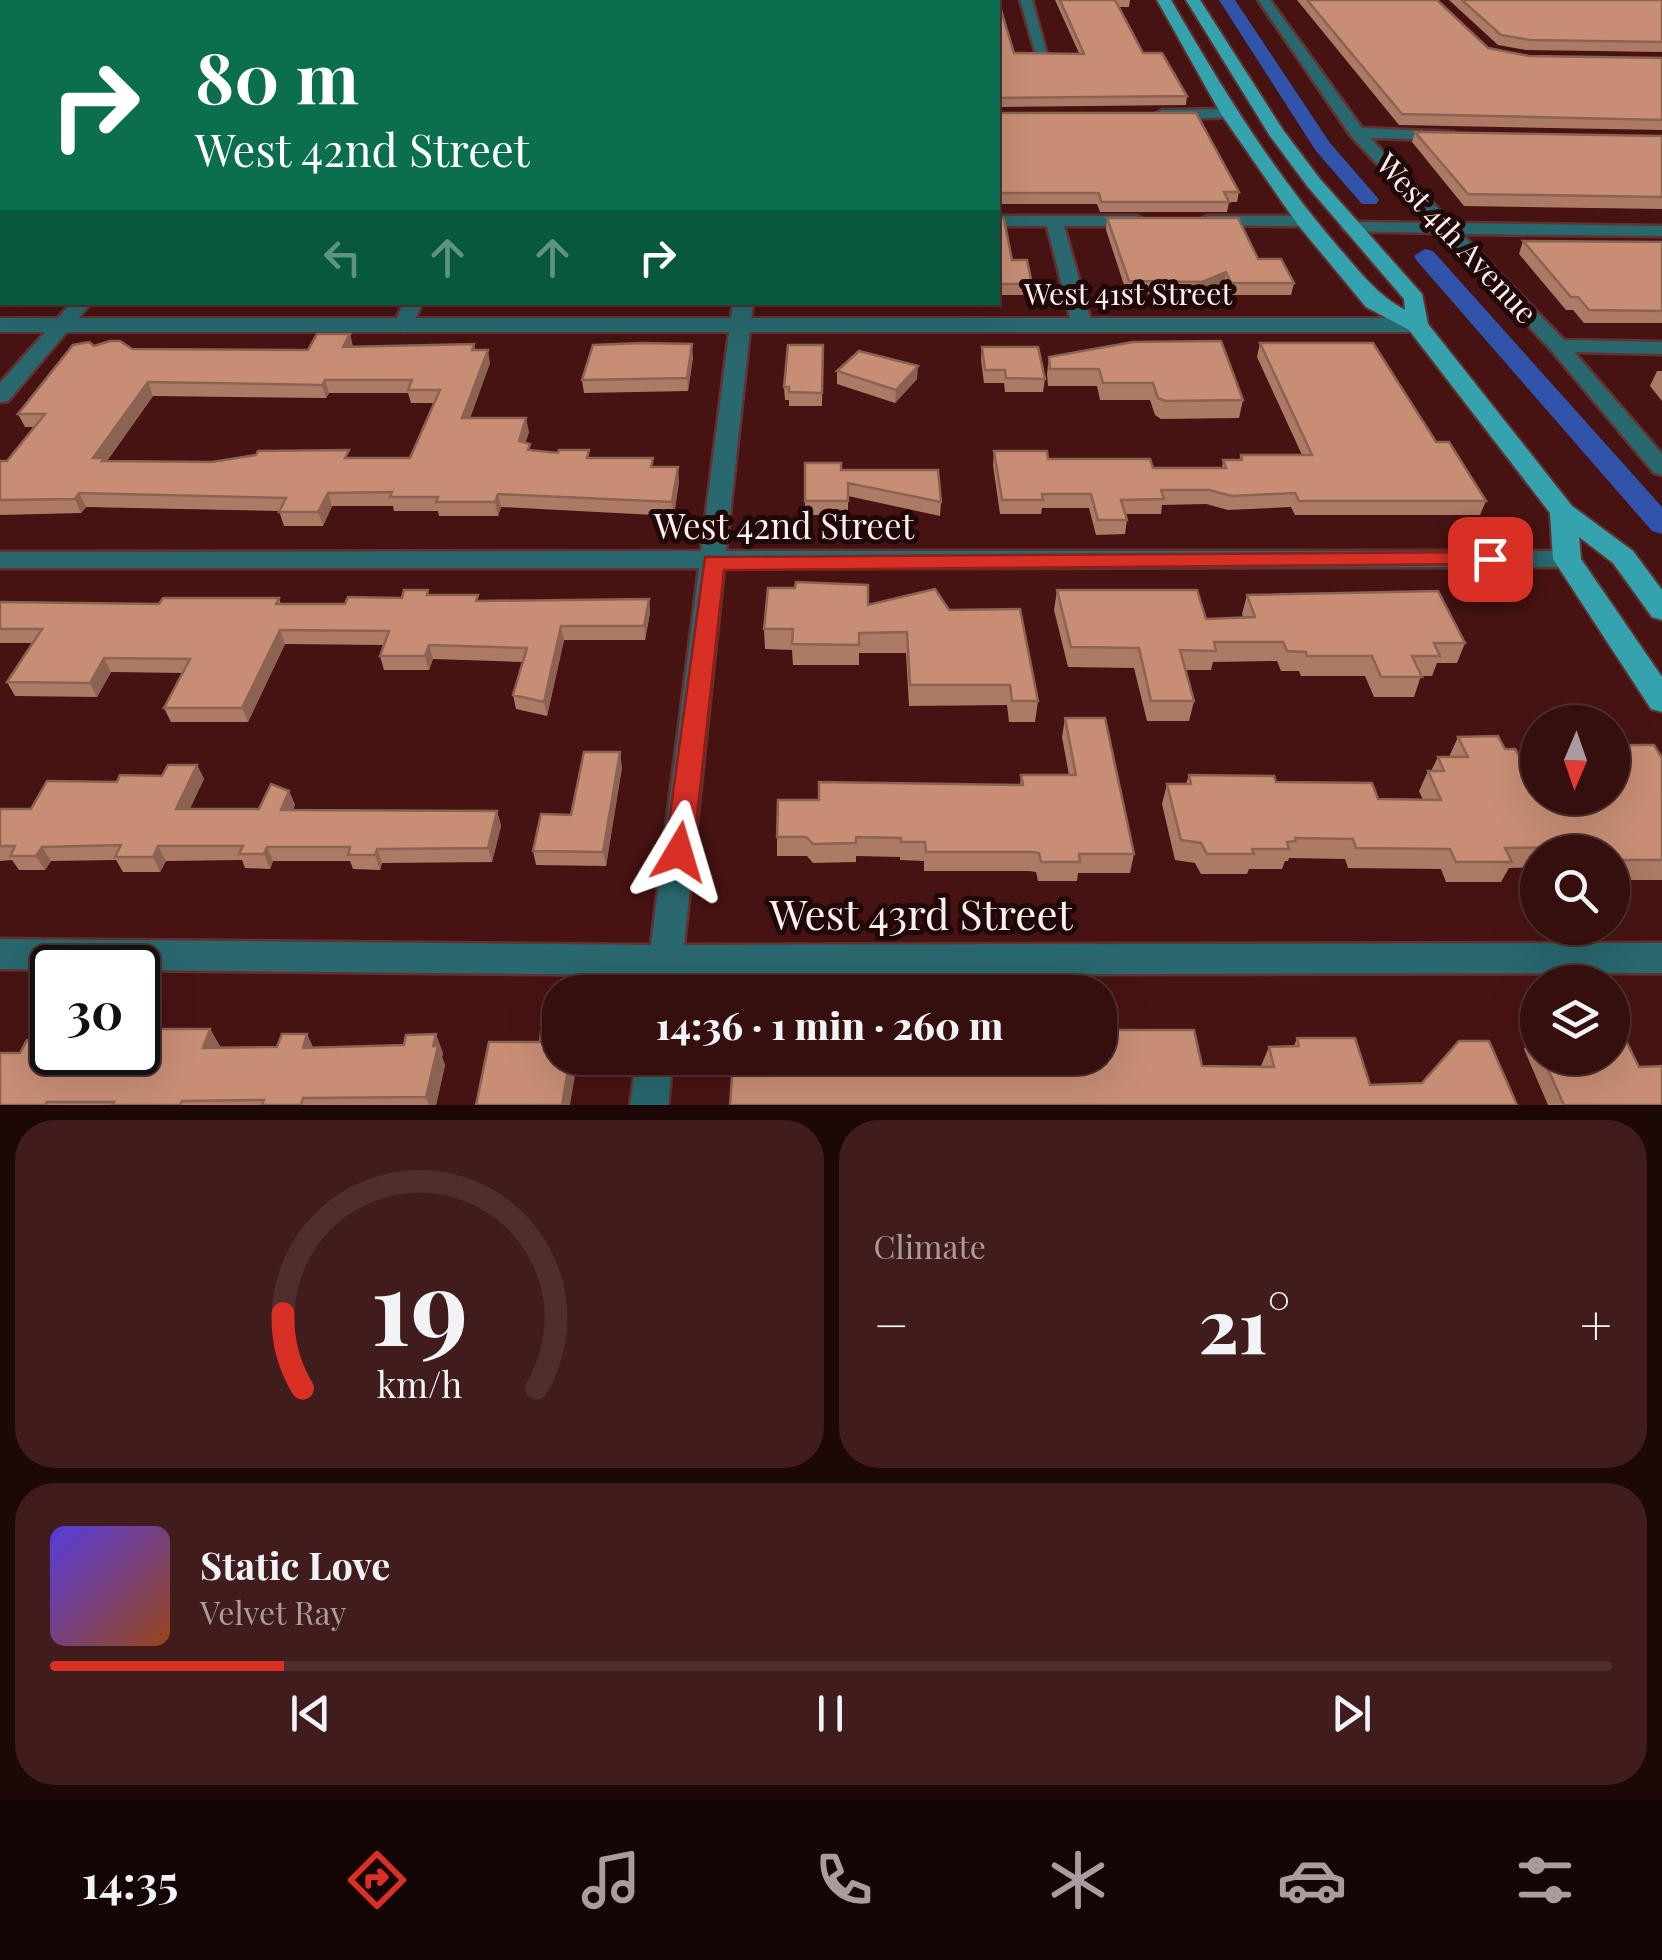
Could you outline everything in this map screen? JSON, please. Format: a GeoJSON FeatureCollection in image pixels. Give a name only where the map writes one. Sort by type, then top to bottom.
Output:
{"type":"FeatureCollection","features":[{"type":"Feature","properties":{"kind":"main road","name":"West 4th Avenue"},"geometry":{"type":"LineString","coordinates":[[1164,0],[1228,114],[1306,221],[1374,302],[1417,325],[1563,512],[1623,557],[1662,610]]}},
{"type":"Feature","properties":{"kind":"main road","name":"West 4th Avenue"},"geometry":{"type":"LineString","coordinates":[[1193,0],[1276,132],[1351,227],[1415,298],[1417,325]]}},
{"type":"Feature","properties":{"kind":"main road"},"geometry":{"type":"LineString","coordinates":[[1563,512],[1568,559],[1662,702]]}},
{"type":"Feature","properties":{"kind":"street"},"geometry":{"type":"LineString","coordinates":[[1026,0],[1043,55]]}},
{"type":"Feature","properties":{"kind":"street","name":"West 4th Avenue"},"geometry":{"type":"LineString","coordinates":[[1264,0],[1357,133],[1558,346],[1662,468]]}},
{"type":"Feature","properties":{"kind":"street"},"geometry":{"type":"LineString","coordinates":[[1136,114],[1228,114]]}},
{"type":"Feature","properties":{"kind":"street"},"geometry":{"type":"LineString","coordinates":[[1357,133],[1471,135]]}},
{"type":"Feature","properties":{"kind":"street"},"geometry":{"type":"LineString","coordinates":[[1000,220],[1162,220]]}},
{"type":"Feature","properties":{"kind":"street"},"geometry":{"type":"LineString","coordinates":[[1195,220],[1306,221]]}},
{"type":"Feature","properties":{"kind":"street"},"geometry":{"type":"LineString","coordinates":[[1054,221],[1082,326]]}},
{"type":"Feature","properties":{"kind":"street"},"geometry":{"type":"LineString","coordinates":[[1351,227],[1662,232]]}},
{"type":"Feature","properties":{"kind":"street"},"geometry":{"type":"LineString","coordinates":[[0,396],[81,305]]}},
{"type":"Feature","properties":{"kind":"street"},"geometry":{"type":"LineString","coordinates":[[403,326],[413,305]]}},
{"type":"Feature","properties":{"kind":"street"},"geometry":{"type":"LineString","coordinates":[[664,975],[741,314]]}},
{"type":"Feature","properties":{"kind":"street","name":"West 41st Street"},"geometry":{"type":"LineString","coordinates":[[0,325],[403,326],[741,314],[1082,326],[1417,325]]}},
{"type":"Feature","properties":{"kind":"street"},"geometry":{"type":"LineString","coordinates":[[1558,346],[1662,348]]}},
{"type":"Feature","properties":{"kind":"street","name":"West 42nd Street"},"geometry":{"type":"LineString","coordinates":[[0,560],[1568,559]]}},
{"type":"Feature","properties":{"kind":"street","name":"West 43rd Street"},"geometry":{"type":"LineString","coordinates":[[0,954],[634,975]]}},
{"type":"Feature","properties":{"kind":"street","name":"West 43rd Street"},"geometry":{"type":"LineString","coordinates":[[719,975],[1662,958]]}},
{"type":"Feature","properties":{"kind":"street"},"geometry":{"type":"LineString","coordinates":[[649,1105],[652,1075]]}},
{"type":"Feature","properties":{"kind":"building"},"geometry":{"type":"Polygon","coordinates":[[[1060,0],[1115,0],[1143,53],[1162,53],[1187,96],[1000,98],[1000,7],[1014,53],[1084,54],[1060,0]]]}},
{"type":"Feature","properties":{"kind":"building"},"geometry":{"type":"Polygon","coordinates":[[[1307,0],[1437,0],[1488,48],[1529,56],[1662,58],[1662,120],[1402,114],[1307,0]]]}},
{"type":"Feature","properties":{"kind":"building"},"geometry":{"type":"Polygon","coordinates":[[[1462,0],[1662,0],[1662,42],[1530,40],[1501,35],[1462,0]]]}},
{"type":"Feature","properties":{"kind":"building"},"geometry":{"type":"Polygon","coordinates":[[[1000,113],[1196,113],[1239,192],[1224,192],[1229,202],[1101,202],[1099,193],[1000,193],[1000,113]]]}},
{"type":"Feature","properties":{"kind":"building"},"geometry":{"type":"Polygon","coordinates":[[[1415,132],[1662,136],[1662,197],[1468,194],[1415,132]]]}},
{"type":"Feature","properties":{"kind":"building"},"geometry":{"type":"Polygon","coordinates":[[[1000,217],[1004,219],[1012,260],[1027,260],[1032,284],[1000,284],[1000,217]]]}},
{"type":"Feature","properties":{"kind":"building"},"geometry":{"type":"Polygon","coordinates":[[[1107,218],[1238,218],[1258,259],[1281,259],[1294,283],[1231,283],[1226,272],[1202,282],[1129,281],[1107,218]]]}},
{"type":"Feature","properties":{"kind":"building"},"geometry":{"type":"Polygon","coordinates":[[[1523,241],[1662,242],[1662,311],[1589,310],[1578,297],[1571,297],[1523,241]]]}},
{"type":"Feature","properties":{"kind":"building"},"geometry":{"type":"Polygon","coordinates":[[[317,334],[350,334],[343,347],[474,344],[472,350],[488,350],[462,418],[526,418],[519,441],[530,444],[528,450],[589,450],[587,458],[653,458],[651,467],[678,467],[672,502],[498,494],[495,502],[436,502],[438,497],[390,497],[392,492],[328,493],[318,512],[279,512],[286,498],[79,493],[75,499],[0,500],[0,461],[7,461],[45,414],[18,414],[73,345],[120,341],[132,349],[308,350],[317,334]],[[325,380],[322,385],[148,382],[93,458],[212,462],[256,455],[258,451],[349,450],[345,458],[410,458],[440,390],[408,390],[412,380],[325,380]]]}},
{"type":"Feature","properties":{"kind":"building"},"geometry":{"type":"Polygon","coordinates":[[[1221,341],[1243,400],[1165,401],[1158,398],[1153,383],[1103,383],[1099,369],[1050,369],[1049,357],[1133,342],[1221,341]]]}},
{"type":"Feature","properties":{"kind":"building"},"geometry":{"type":"Polygon","coordinates":[[[1260,343],[1373,343],[1436,442],[1449,442],[1486,501],[1299,501],[1295,493],[1232,496],[1209,490],[1161,490],[1164,499],[1121,500],[1127,520],[1098,520],[1091,494],[1042,494],[1043,500],[1002,500],[994,451],[1047,451],[1048,459],[1150,459],[1153,468],[1226,468],[1223,460],[1242,460],[1241,455],[1312,455],[1260,343]]]}},
{"type":"Feature","properties":{"kind":"building"},"geometry":{"type":"Polygon","coordinates":[[[692,344],[687,378],[582,380],[593,345],[692,344]]]}},
{"type":"Feature","properties":{"kind":"building"},"geometry":{"type":"Polygon","coordinates":[[[788,345],[823,345],[822,393],[789,392],[789,387],[784,387],[788,345]]]}},
{"type":"Feature","properties":{"kind":"building"},"geometry":{"type":"Polygon","coordinates":[[[982,347],[1038,347],[1045,379],[1006,378],[1005,370],[985,370],[982,347]]]}},
{"type":"Feature","properties":{"kind":"building"},"geometry":{"type":"Polygon","coordinates":[[[859,351],[918,366],[896,390],[837,371],[859,351]]]}},
{"type":"Feature","properties":{"kind":"building"},"geometry":{"type":"Polygon","coordinates":[[[805,463],[841,463],[841,470],[938,470],[941,502],[848,483],[848,501],[805,501],[805,463]]]}},
{"type":"Feature","properties":{"kind":"building"},"geometry":{"type":"Polygon","coordinates":[[[796,582],[868,585],[868,605],[935,589],[949,610],[1020,609],[1038,701],[1012,701],[1010,685],[910,685],[907,632],[859,633],[859,645],[792,644],[793,629],[764,629],[768,588],[795,588],[796,582]]]}},
{"type":"Feature","properties":{"kind":"building"},"geometry":{"type":"Polygon","coordinates":[[[404,590],[428,590],[427,595],[478,595],[476,601],[649,599],[644,626],[561,626],[544,702],[513,695],[527,648],[429,645],[425,656],[380,656],[389,631],[280,630],[242,708],[164,708],[190,659],[104,658],[90,683],[7,682],[42,629],[0,629],[0,602],[159,604],[163,598],[279,598],[276,604],[345,604],[348,597],[402,598],[404,590]]]}},
{"type":"Feature","properties":{"kind":"building"},"geometry":{"type":"Polygon","coordinates":[[[1057,590],[1197,590],[1206,619],[1255,617],[1247,595],[1438,591],[1465,643],[1434,643],[1440,656],[1412,656],[1422,677],[1381,677],[1372,656],[1307,656],[1306,652],[1287,651],[1283,642],[1214,642],[1216,651],[1180,650],[1194,701],[1151,701],[1139,648],[1071,647],[1057,590]]]}},
{"type":"Feature","properties":{"kind":"building"},"geometry":{"type":"Polygon","coordinates":[[[1065,718],[1105,718],[1134,854],[1079,854],[1080,862],[1041,862],[1039,853],[1032,852],[926,852],[925,842],[901,842],[901,838],[856,837],[856,843],[813,844],[806,837],[777,837],[778,800],[819,800],[819,782],[1023,785],[1021,775],[1076,775],[1065,718]]]}},
{"type":"Feature","properties":{"kind":"building"},"geometry":{"type":"Polygon","coordinates":[[[1498,736],[1505,749],[1515,749],[1520,758],[1520,815],[1630,815],[1630,745],[1654,745],[1662,758],[1662,860],[1630,860],[1630,835],[1520,835],[1520,848],[1505,848],[1512,862],[1456,862],[1450,849],[1356,848],[1353,839],[1295,838],[1296,841],[1287,842],[1289,849],[1252,849],[1254,854],[1207,854],[1201,843],[1181,840],[1167,784],[1191,784],[1189,775],[1274,776],[1276,782],[1372,783],[1378,799],[1441,800],[1428,771],[1444,771],[1438,757],[1468,757],[1458,737],[1498,736]]]}},
{"type":"Feature","properties":{"kind":"building"},"geometry":{"type":"Polygon","coordinates":[[[584,752],[620,752],[603,852],[533,851],[541,814],[571,815],[584,752]]]}},
{"type":"Feature","properties":{"kind":"building"},"geometry":{"type":"Polygon","coordinates":[[[168,765],[197,765],[176,809],[259,809],[271,784],[289,791],[281,810],[497,811],[488,848],[377,849],[375,855],[348,855],[350,847],[267,847],[264,854],[239,854],[243,846],[158,846],[153,857],[115,857],[121,845],[42,847],[36,856],[10,856],[15,846],[0,846],[0,809],[31,809],[47,781],[117,782],[120,775],[162,776],[168,765]]]}},
{"type":"Feature","properties":{"kind":"building"},"geometry":{"type":"Polygon","coordinates":[[[160,1029],[210,1029],[203,1048],[277,1047],[282,1034],[307,1034],[303,1048],[404,1045],[406,1035],[436,1034],[433,1046],[438,1046],[426,1097],[303,1098],[301,1105],[262,1105],[264,1100],[182,1101],[180,1105],[0,1105],[0,1053],[20,1053],[27,1040],[30,1075],[160,1075],[160,1029]]]}},
{"type":"Feature","properties":{"kind":"building"},"geometry":{"type":"Polygon","coordinates":[[[1117,1030],[1194,1030],[1202,1066],[1274,1067],[1269,1047],[1299,1046],[1297,1038],[1355,1038],[1370,1085],[1422,1083],[1459,1041],[1489,1041],[1517,1105],[730,1105],[732,1076],[1117,1075],[1117,1030]]]}},
{"type":"Feature","properties":{"kind":"building"},"geometry":{"type":"Polygon","coordinates":[[[542,1031],[542,1075],[567,1075],[562,1105],[476,1105],[489,1042],[540,1042],[542,1031]]]}},
{"type":"Feature","properties":{"kind":"building"},"geometry":{"type":"Polygon","coordinates":[[[1630,1049],[1639,1067],[1662,1066],[1662,1105],[1564,1105],[1551,1075],[1630,1075],[1630,1049]]]}},
{"type":"Feature","properties":{"kind":"waterway"},"geometry":{"type":"LineString","coordinates":[[1227,0],[1323,147],[1369,200]]}},
{"type":"Feature","properties":{"kind":"waterway"},"geometry":{"type":"LineString","coordinates":[[1425,256],[1662,525]]}},
{"type":"Feature","properties":{"kind":"route"},"geometry":{"type":"LineString","coordinates":[[679,852],[713,562],[1490,559]]}}]}
